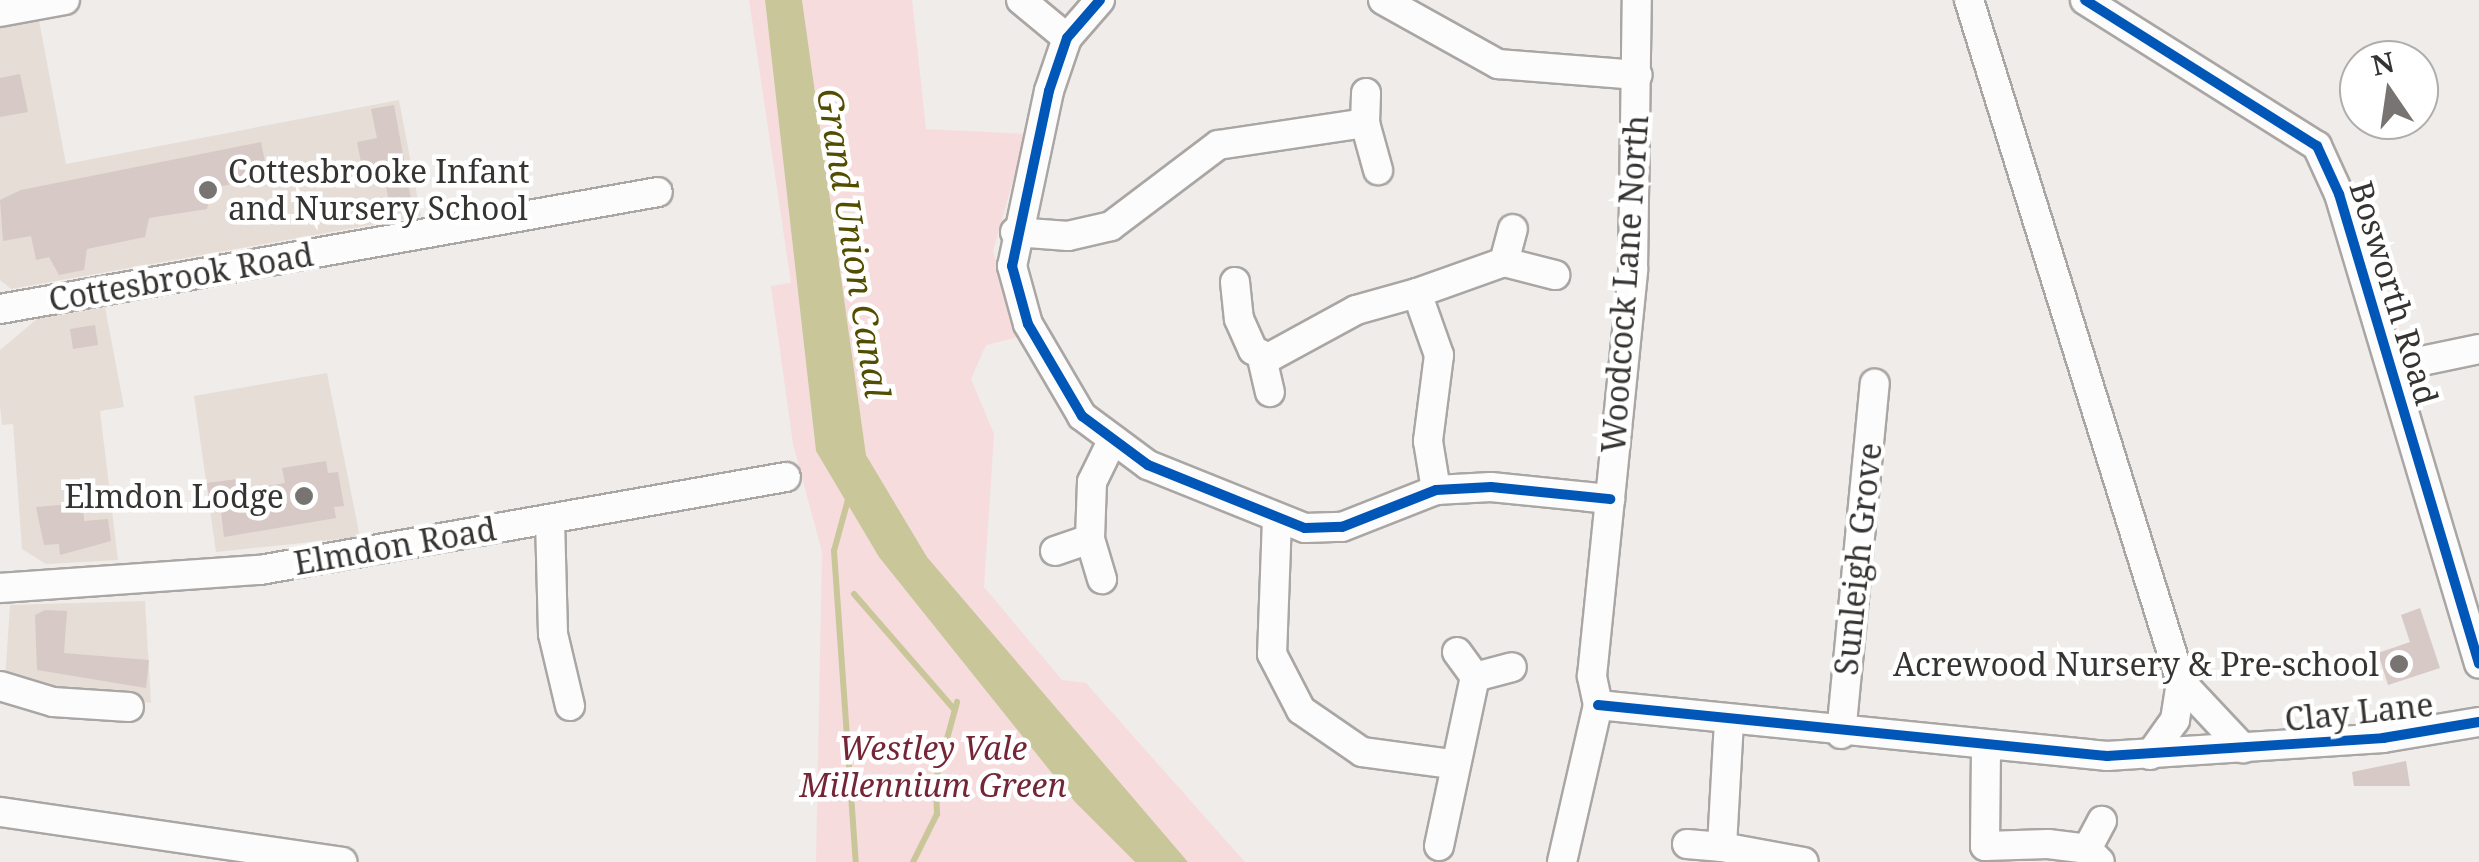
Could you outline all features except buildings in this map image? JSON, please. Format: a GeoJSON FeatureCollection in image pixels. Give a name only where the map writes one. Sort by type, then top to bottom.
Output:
{"type":"FeatureCollection","features":[{"type":"Feature","properties":{"kind":"street"},"geometry":{"type":"LineString","coordinates":[[0,12],[64,0]]}},
{"type":"Feature","properties":{"kind":"street"},"geometry":{"type":"LineString","coordinates":[[1021,0],[1067,38]]}},
{"type":"Feature","properties":{"kind":"street"},"geometry":{"type":"LineString","coordinates":[[1100,0],[1067,38],[1016,232],[1012,266],[1028,324],[1058,386],[1110,443],[1277,520],[1342,527],[1436,490],[1491,487],[1610,500]]}},
{"type":"Feature","properties":{"kind":"street"},"geometry":{"type":"LineString","coordinates":[[1382,0],[1498,64],[1638,75]]}},
{"type":"Feature","properties":{"kind":"street","name":"Woodcock Lane North"},"geometry":{"type":"LineString","coordinates":[[1562,862],[1598,705],[1592,676],[1632,270],[1638,0]]}},
{"type":"Feature","properties":{"kind":"street","name":"Clay Lane"},"geometry":{"type":"LineString","coordinates":[[1969,0],[2180,682],[2243,748],[2479,722]]}},
{"type":"Feature","properties":{"kind":"street","name":"Bosworth Road"},"geometry":{"type":"LineString","coordinates":[[2085,0],[2306,133],[2339,194],[2479,664]]}},
{"type":"Feature","properties":{"kind":"street"},"geometry":{"type":"LineString","coordinates":[[1366,93],[1365,123],[1378,170]]}},
{"type":"Feature","properties":{"kind":"street"},"geometry":{"type":"LineString","coordinates":[[1016,232],[1092,233],[1134,212],[1218,145],[1365,123]]}},
{"type":"Feature","properties":{"kind":"street","name":"Cottesbrook Road"},"geometry":{"type":"LineString","coordinates":[[0,309],[658,192]]}},
{"type":"Feature","properties":{"kind":"street"},"geometry":{"type":"LineString","coordinates":[[1504,262],[1513,229]]}},
{"type":"Feature","properties":{"kind":"street"},"geometry":{"type":"LineString","coordinates":[[1262,358],[1356,310],[1504,262],[1555,275]]}},
{"type":"Feature","properties":{"kind":"street"},"geometry":{"type":"LineString","coordinates":[[1234,282],[1239,319],[1262,358],[1270,392]]}},
{"type":"Feature","properties":{"kind":"street"},"geometry":{"type":"LineString","coordinates":[[1417,292],[1438,356],[1428,441],[1436,490]]}},
{"type":"Feature","properties":{"kind":"street"},"geometry":{"type":"LineString","coordinates":[[2392,367],[2479,350]]}},
{"type":"Feature","properties":{"kind":"street","name":"Sunleigh Grove"},"geometry":{"type":"LineString","coordinates":[[1841,734],[1876,384]]}},
{"type":"Feature","properties":{"kind":"street"},"geometry":{"type":"LineString","coordinates":[[1102,578],[1090,539],[1088,500],[1110,443]]}},
{"type":"Feature","properties":{"kind":"street","name":"Elmdon Road"},"geometry":{"type":"LineString","coordinates":[[0,588],[260,570],[786,477]]}},
{"type":"Feature","properties":{"kind":"street"},"geometry":{"type":"LineString","coordinates":[[550,519],[553,634],[570,706]]}},
{"type":"Feature","properties":{"kind":"street"},"geometry":{"type":"LineString","coordinates":[[1277,520],[1272,654],[1293,700],[1316,725],[1362,752],[1452,764]]}},
{"type":"Feature","properties":{"kind":"street"},"geometry":{"type":"LineString","coordinates":[[1055,551],[1090,539]]}},
{"type":"Feature","properties":{"kind":"street"},"geometry":{"type":"LineString","coordinates":[[1457,652],[1475,677]]}},
{"type":"Feature","properties":{"kind":"street"},"geometry":{"type":"LineString","coordinates":[[1475,677],[1512,668]]}},
{"type":"Feature","properties":{"kind":"street"},"geometry":{"type":"LineString","coordinates":[[1439,846],[1452,764],[1475,677]]}},
{"type":"Feature","properties":{"kind":"street"},"geometry":{"type":"LineString","coordinates":[[2150,755],[2175,720],[2180,682]]}},
{"type":"Feature","properties":{"kind":"street"},"geometry":{"type":"LineString","coordinates":[[0,686],[53,702],[128,707]]}},
{"type":"Feature","properties":{"kind":"street"},"geometry":{"type":"LineString","coordinates":[[1598,705],[1986,748],[2150,755],[2243,748]]}},
{"type":"Feature","properties":{"kind":"street"},"geometry":{"type":"LineString","coordinates":[[1722,847],[1730,721]]}},
{"type":"Feature","properties":{"kind":"street"},"geometry":{"type":"LineString","coordinates":[[1986,748],[1978,854],[2093,856],[2102,821]]}},
{"type":"Feature","properties":{"kind":"street"},"geometry":{"type":"LineString","coordinates":[[0,812],[342,862]]}},
{"type":"Feature","properties":{"kind":"street"},"geometry":{"type":"LineString","coordinates":[[1687,844],[1804,862]]}},
{"type":"Feature","properties":{"kind":"shaded area"},"geometry":{"type":"Polygon","coordinates":[[[765,0],[802,0],[866,455],[927,557],[1188,862],[1135,862],[1075,802],[879,557],[816,451],[765,0]]]}},
{"type":"Feature","properties":{"kind":"shaded area","name":"Cottesbrooke Infant and Nursery School"},"geometry":{"type":"Polygon","coordinates":[[[38,15],[66,164],[399,100],[421,216],[11,289],[0,280],[0,22],[38,15]]]}},
{"type":"Feature","properties":{"kind":"shaded area"},"geometry":{"type":"Polygon","coordinates":[[[105,307],[124,407],[100,411],[118,560],[46,564],[22,549],[13,424],[2,425],[0,350],[37,319],[105,307]]]}},
{"type":"Feature","properties":{"kind":"shaded area"},"geometry":{"type":"Polygon","coordinates":[[[327,373],[360,537],[216,552],[194,396],[327,373]]]}},
{"type":"Feature","properties":{"kind":"shaded area"},"geometry":{"type":"Polygon","coordinates":[[[145,601],[151,703],[5,680],[10,605],[145,601]]]}},
{"type":"Feature","properties":{"kind":"green space","name":"Westley Vale Millennium Green"},"geometry":{"type":"Polygon","coordinates":[[[749,0],[765,0],[816,451],[879,557],[1075,802],[1135,862],[816,862],[822,552],[793,444],[771,286],[791,283],[749,0]]]}},
{"type":"Feature","properties":{"kind":"green space"},"geometry":{"type":"Polygon","coordinates":[[[802,0],[912,0],[926,129],[1026,134],[993,251],[1018,337],[986,345],[971,379],[994,434],[984,587],[1062,680],[1086,683],[1245,862],[1188,862],[927,557],[866,455],[802,0]]]}},
{"type":"Feature","properties":{"kind":"waterway"},"geometry":{"type":"LineString","coordinates":[[849,496],[834,551],[856,862]]}},
{"type":"Feature","properties":{"kind":"waterway"},"geometry":{"type":"LineString","coordinates":[[854,594],[953,708]]}},
{"type":"Feature","properties":{"kind":"waterway"},"geometry":{"type":"LineString","coordinates":[[913,862],[937,814],[936,779],[957,702]]}},
{"type":"Feature","properties":{"kind":"cycle path"},"geometry":{"type":"LineString","coordinates":[[1100,0],[1067,38],[1049,91],[1012,266],[1028,324],[1082,416],[1148,465],[1305,528],[1342,527],[1436,490],[1491,487],[1610,499]]}},
{"type":"Feature","properties":{"kind":"cycle path"},"geometry":{"type":"LineString","coordinates":[[2085,0],[2317,146],[2339,194],[2479,664]]}},
{"type":"Feature","properties":{"kind":"cycle path"},"geometry":{"type":"LineString","coordinates":[[1598,705],[2107,756],[2383,738],[2479,722]]}},
{"type":"Feature","properties":{"kind":"place","name":"Cottesbrooke Infant and Nursery School"},"geometry":{"type":"Point","coordinates":[208,190]}},
{"type":"Feature","properties":{"kind":"place","name":"Elmdon Lodge"},"geometry":{"type":"Point","coordinates":[304,496]}},
{"type":"Feature","properties":{"kind":"place","name":"Acrewood Nursery & Pre-school"},"geometry":{"type":"Point","coordinates":[2399,664]}},
{"type":"Feature","properties":{"kind":"water label","name":"Grand Union Canal"},"geometry":{"type":"Point","coordinates":[854,243]}}]}
